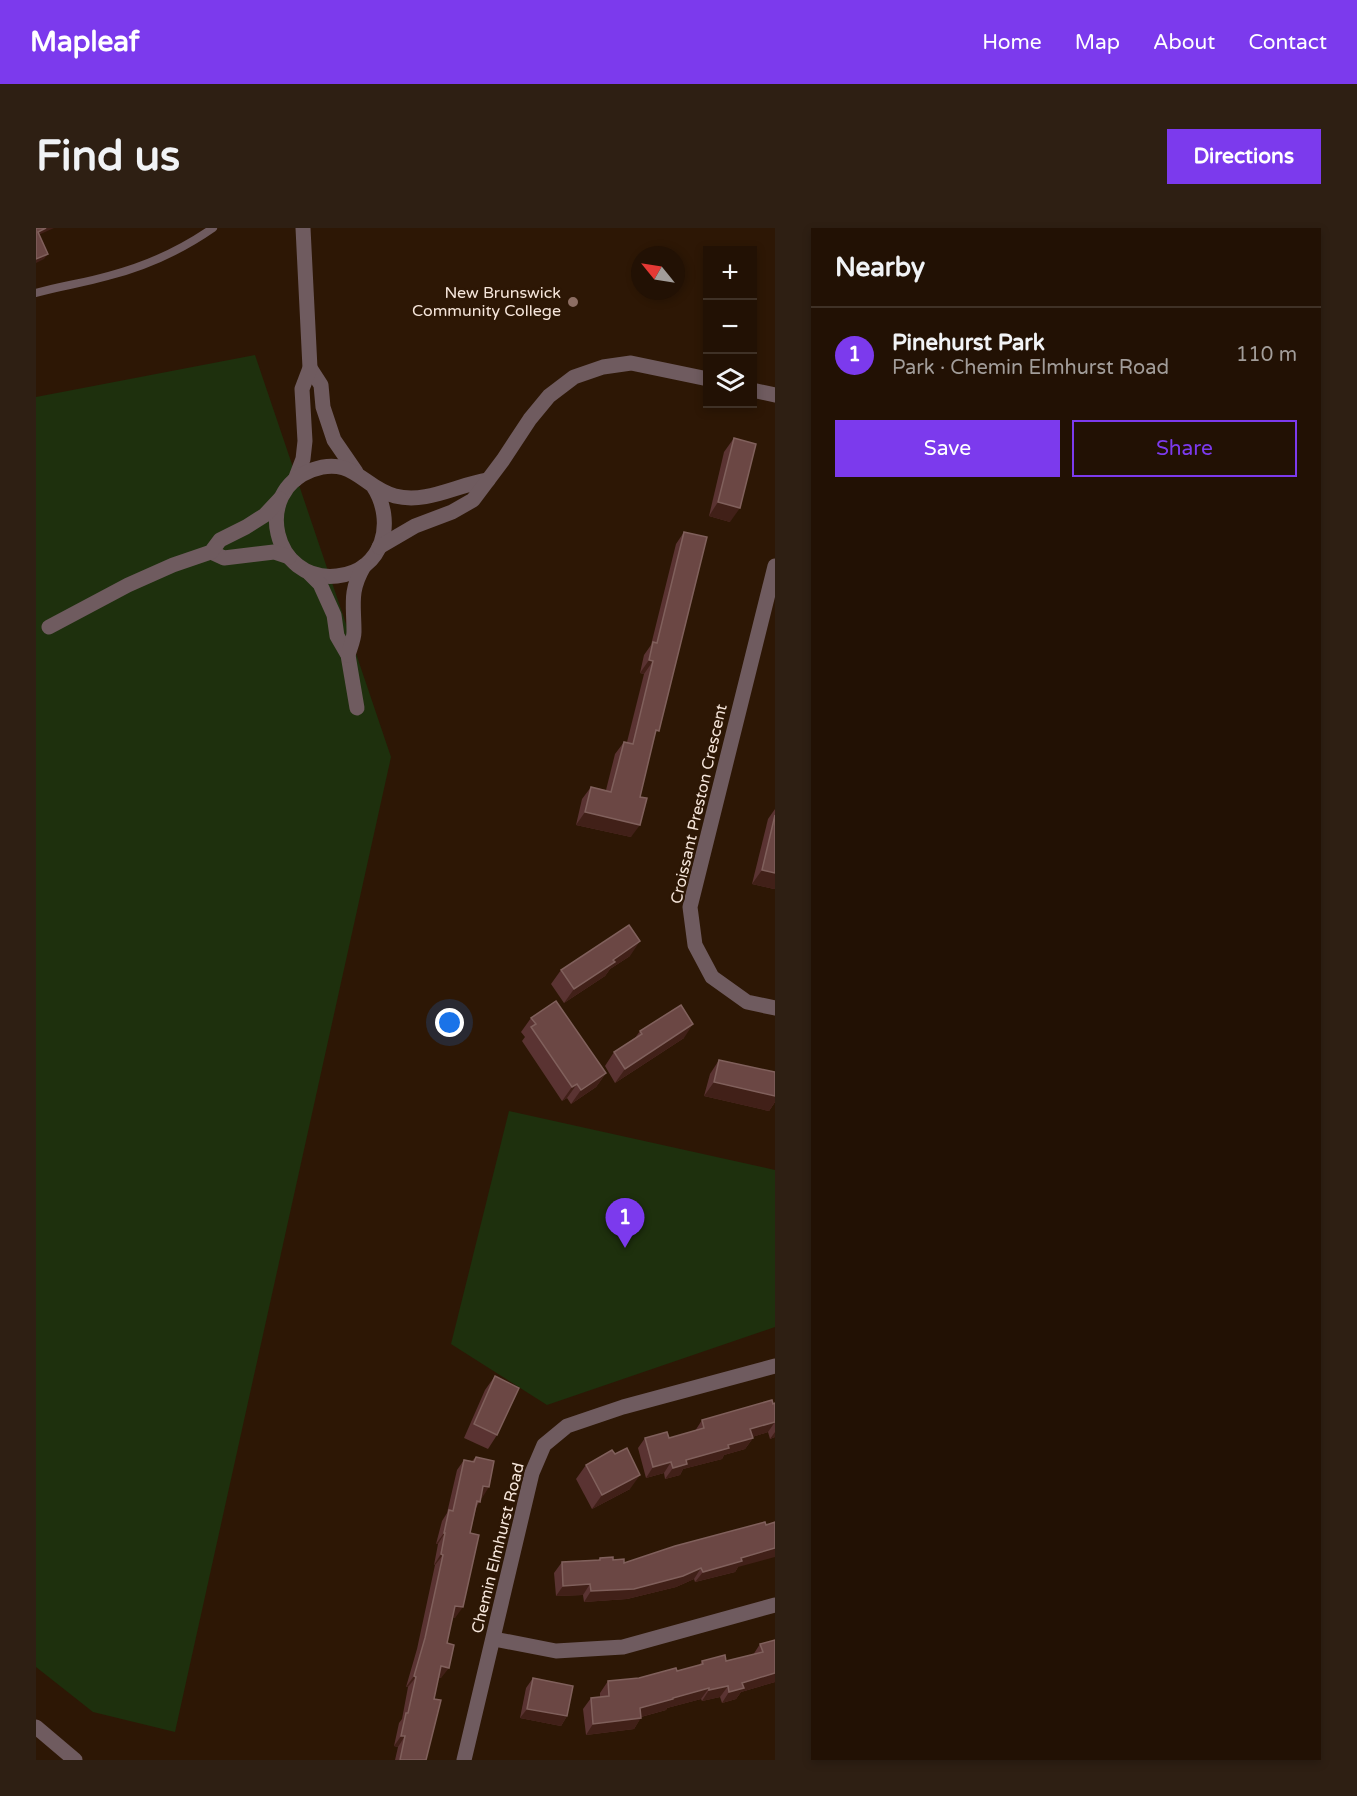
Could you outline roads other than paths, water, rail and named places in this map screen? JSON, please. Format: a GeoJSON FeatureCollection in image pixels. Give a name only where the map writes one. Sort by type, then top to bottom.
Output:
{"type":"FeatureCollection","features":[{"type":"Feature","properties":{"kind":"street"},"geometry":{"type":"LineString","coordinates":[[49,627],[128,585],[173,565],[211,552],[220,540],[265,515],[295,480],[303,459],[305,441],[302,389],[310,368],[303,228]]}},
{"type":"Feature","properties":{"kind":"street"},"geometry":{"type":"LineString","coordinates":[[379,547],[415,525],[452,512],[472,500],[504,460],[530,419],[549,396],[574,377],[603,367],[631,363],[703,378]]}},
{"type":"Feature","properties":{"kind":"street"},"geometry":{"type":"LineString","coordinates":[[310,368],[321,385],[323,407],[334,440],[356,472],[373,486],[394,496],[424,498],[467,484],[488,480]]}},
{"type":"Feature","properties":{"kind":"street"},"geometry":{"type":"LineString","coordinates":[[757,391],[775,395]]}},
{"type":"Feature","properties":{"kind":"street"},"geometry":{"type":"LineString","coordinates":[[295,480],[313,469],[324,467],[335,466],[356,472]]}},
{"type":"Feature","properties":{"kind":"street"},"geometry":{"type":"LineString","coordinates":[[348,655],[354,634],[352,596],[356,581],[365,564],[379,547],[383,537],[386,516],[373,486]]}},
{"type":"Feature","properties":{"kind":"street"},"geometry":{"type":"LineString","coordinates":[[282,497],[276,518],[276,528],[283,548],[289,557],[320,584],[326,595],[334,615],[337,636],[348,655],[357,708]]}},
{"type":"Feature","properties":{"kind":"street"},"geometry":{"type":"LineString","coordinates":[[211,552],[224,558],[274,552],[289,557]]}},
{"type":"Feature","properties":{"kind":"street"},"geometry":{"type":"LineString","coordinates":[[306,570],[315,574],[336,576],[347,574],[365,564]]}},
{"type":"Feature","properties":{"kind":"street","name":"Croissant Preston Crescent"},"geometry":{"type":"LineString","coordinates":[[775,566],[690,907],[695,945],[712,977],[747,1002],[775,1008]]}},
{"type":"Feature","properties":{"kind":"street","name":"Chemin Elmhurst Road"},"geometry":{"type":"LineString","coordinates":[[464,1760],[532,1473],[544,1444],[567,1426],[623,1407],[775,1366]]}},
{"type":"Feature","properties":{"kind":"street"},"geometry":{"type":"LineString","coordinates":[[494,1639],[556,1651],[623,1647],[775,1605]]}},
{"type":"Feature","properties":{"kind":"street"},"geometry":{"type":"LineString","coordinates":[[36,1727],[75,1760]]}},
{"type":"Feature","properties":{"kind":"lane"},"geometry":{"type":"LineString","coordinates":[[36,293],[107,277],[150,262],[186,246],[213,228]]}},
{"type":"Feature","properties":{"kind":"place","name":"New Brunswick Community College"},"geometry":{"type":"Point","coordinates":[573,302]}},
{"type":"Feature","properties":{"kind":"place","name":"Pinehurst Park"},"geometry":{"type":"Point","coordinates":[625,1248]}}]}
